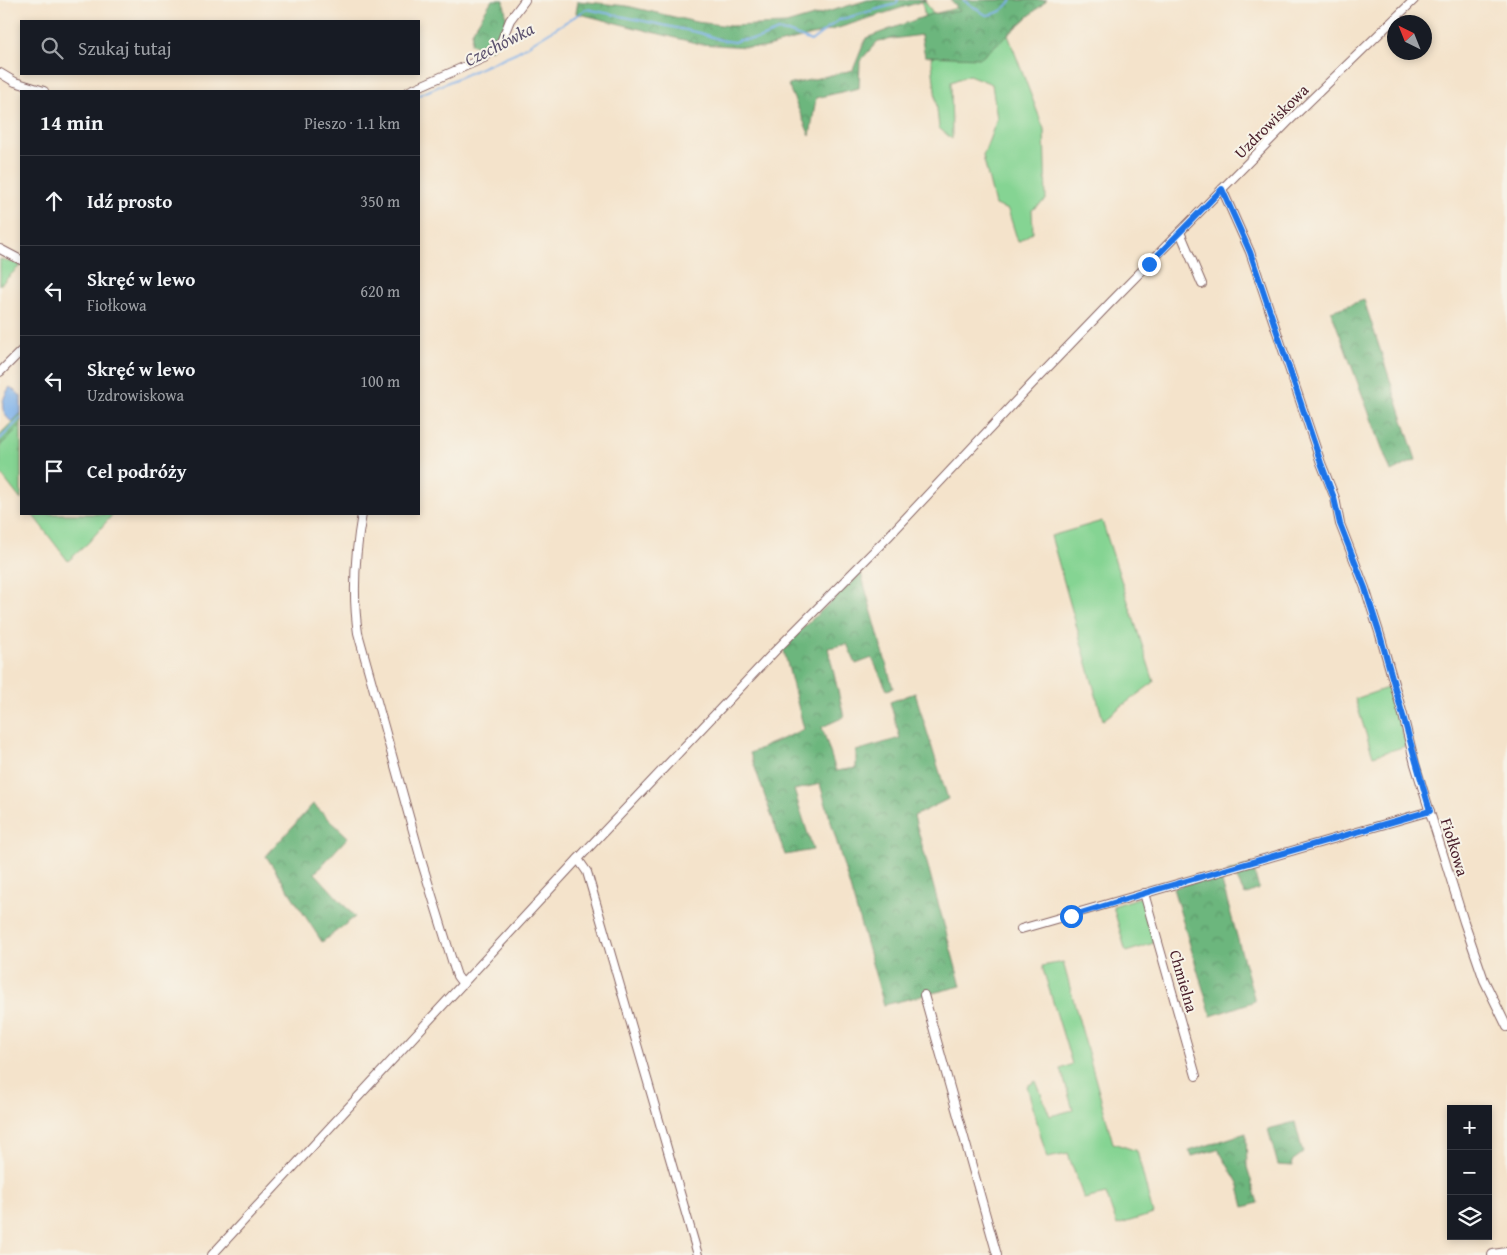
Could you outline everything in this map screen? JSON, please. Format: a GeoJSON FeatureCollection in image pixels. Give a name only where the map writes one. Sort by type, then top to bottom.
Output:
{"type":"FeatureCollection","features":[{"type":"Feature","properties":{"kind":"main road"},"geometry":{"type":"LineString","coordinates":[[1493,1255],[1507,1253]]}},
{"type":"Feature","properties":{"kind":"street"},"geometry":{"type":"LineString","coordinates":[[411,90],[484,58],[494,50],[505,36],[515,11],[525,0]]}},
{"type":"Feature","properties":{"kind":"street","name":"Uzdrowiskowa"},"geometry":{"type":"LineString","coordinates":[[212,1255],[578,859],[775,650],[877,549],[1030,386],[1222,189],[1414,0]]}},
{"type":"Feature","properties":{"kind":"street"},"geometry":{"type":"LineString","coordinates":[[0,73],[15,82],[41,90]]}},
{"type":"Feature","properties":{"kind":"street","name":"Fiołkowa"},"geometry":{"type":"LineString","coordinates":[[1222,189],[1250,252],[1334,498],[1340,524],[1365,588],[1450,878],[1479,966],[1507,1027]]}},
{"type":"Feature","properties":{"kind":"street"},"geometry":{"type":"LineString","coordinates":[[1180,232],[1202,284]]}},
{"type":"Feature","properties":{"kind":"street"},"geometry":{"type":"LineString","coordinates":[[0,249],[20,259]]}},
{"type":"Feature","properties":{"kind":"street"},"geometry":{"type":"LineString","coordinates":[[0,372],[20,352]]}},
{"type":"Feature","properties":{"kind":"street"},"geometry":{"type":"LineString","coordinates":[[362,515],[354,576],[355,614],[358,633],[456,976],[463,984]]}},
{"type":"Feature","properties":{"kind":"street"},"geometry":{"type":"LineString","coordinates":[[1021,929],[1430,811]]}},
{"type":"Feature","properties":{"kind":"street"},"geometry":{"type":"LineString","coordinates":[[578,859],[587,872],[698,1255]]}},
{"type":"Feature","properties":{"kind":"street","name":"Chmielna"},"geometry":{"type":"LineString","coordinates":[[1144,893],[1196,1076]]}},
{"type":"Feature","properties":{"kind":"street"},"geometry":{"type":"LineString","coordinates":[[924,995],[997,1255]]}},
{"type":"Feature","properties":{"kind":"green space"},"geometry":{"type":"Polygon","coordinates":[[[492,0],[504,0],[506,26],[491,50],[471,44],[472,32],[492,0]]]}},
{"type":"Feature","properties":{"kind":"green space"},"geometry":{"type":"Polygon","coordinates":[[[868,0],[926,0],[835,29],[763,48],[700,44],[576,13],[578,1],[627,6],[696,22],[730,26],[786,24],[868,0]]]}},
{"type":"Feature","properties":{"kind":"green space"},"geometry":{"type":"Polygon","coordinates":[[[922,0],[924,0],[933,14],[989,0],[1047,0],[1008,35],[1044,129],[1046,200],[1032,210],[1033,232],[1018,242],[1008,210],[995,205],[983,156],[997,119],[992,84],[969,75],[951,82],[952,139],[939,128],[932,63],[922,0]]]}},
{"type":"Feature","properties":{"kind":"green space"},"geometry":{"type":"Polygon","coordinates":[[[950,0],[1047,0],[981,58],[925,56],[921,35],[878,41],[860,61],[859,88],[816,98],[810,136],[788,85],[853,70],[866,38],[931,14],[960,11],[950,0]]]}},
{"type":"Feature","properties":{"kind":"green space"},"geometry":{"type":"Polygon","coordinates":[[[0,259],[20,265],[20,266],[0,285],[0,259]]]}},
{"type":"Feature","properties":{"kind":"green space"},"geometry":{"type":"Polygon","coordinates":[[[1364,300],[1416,460],[1391,472],[1331,311],[1364,300]]]}},
{"type":"Feature","properties":{"kind":"green space"},"geometry":{"type":"Polygon","coordinates":[[[20,414],[20,426],[0,446],[0,434],[20,414]]]}},
{"type":"Feature","properties":{"kind":"green space"},"geometry":{"type":"Polygon","coordinates":[[[20,426],[20,499],[0,473],[0,446],[20,426]]]}},
{"type":"Feature","properties":{"kind":"green space"},"geometry":{"type":"Polygon","coordinates":[[[33,515],[112,515],[88,543],[68,561],[33,515]]]}},
{"type":"Feature","properties":{"kind":"green space"},"geometry":{"type":"Polygon","coordinates":[[[1102,521],[1154,682],[1103,720],[1051,536],[1102,521]]]}},
{"type":"Feature","properties":{"kind":"green space"},"geometry":{"type":"Polygon","coordinates":[[[861,573],[893,688],[887,690],[872,658],[856,664],[847,644],[828,648],[844,717],[822,727],[836,771],[856,768],[856,751],[900,738],[890,702],[915,693],[948,799],[914,816],[961,986],[884,1005],[820,784],[794,790],[813,850],[785,855],[750,753],[804,729],[783,647],[861,573]]]}},
{"type":"Feature","properties":{"kind":"green space"},"geometry":{"type":"Polygon","coordinates":[[[1390,687],[1406,746],[1373,756],[1355,699],[1390,687]]]}},
{"type":"Feature","properties":{"kind":"green space"},"geometry":{"type":"Polygon","coordinates":[[[313,804],[348,837],[315,873],[355,917],[322,942],[266,856],[313,804]]]}},
{"type":"Feature","properties":{"kind":"green space"},"geometry":{"type":"Polygon","coordinates":[[[1252,864],[1259,889],[1245,895],[1237,879],[1227,872],[1252,864]]]}},
{"type":"Feature","properties":{"kind":"green space"},"geometry":{"type":"Polygon","coordinates":[[[1220,875],[1255,1001],[1211,1016],[1173,888],[1220,875]]]}},
{"type":"Feature","properties":{"kind":"green space"},"geometry":{"type":"Polygon","coordinates":[[[1141,897],[1154,943],[1126,952],[1113,906],[1141,897]]]}},
{"type":"Feature","properties":{"kind":"green space"},"geometry":{"type":"Polygon","coordinates":[[[1063,962],[1113,1143],[1137,1151],[1153,1214],[1117,1225],[1106,1194],[1084,1199],[1068,1154],[1047,1158],[1027,1086],[1036,1081],[1050,1116],[1073,1110],[1061,1069],[1072,1064],[1042,966],[1063,962]]]}},
{"type":"Feature","properties":{"kind":"green space"},"geometry":{"type":"Polygon","coordinates":[[[1295,1122],[1303,1153],[1292,1161],[1293,1166],[1278,1165],[1268,1129],[1295,1122]]]}},
{"type":"Feature","properties":{"kind":"green space"},"geometry":{"type":"Polygon","coordinates":[[[1246,1133],[1247,1167],[1258,1203],[1244,1207],[1238,1183],[1218,1149],[1192,1156],[1189,1151],[1246,1133]]]}},
{"type":"Feature","properties":{"kind":"water"},"geometry":{"type":"Polygon","coordinates":[[[10,387],[20,395],[20,414],[12,422],[3,411],[4,397],[10,387]]]}},
{"type":"Feature","properties":{"kind":"waterway","name":"Czechówka"},"geometry":{"type":"LineString","coordinates":[[420,95],[517,52],[587,9],[734,42],[758,39],[778,31],[788,32],[811,41],[839,20],[896,4],[898,0]]}},
{"type":"Feature","properties":{"kind":"waterway","name":"Czechówka"},"geometry":{"type":"LineString","coordinates":[[963,0],[986,15],[1001,11],[1012,0]]}},
{"type":"Feature","properties":{"kind":"waterway","name":"Czechówka"},"geometry":{"type":"LineString","coordinates":[[0,439],[20,419]]}},
{"type":"Feature","properties":{"kind":"route"},"geometry":{"type":"LineString","coordinates":[[1071,916],[1430,811],[1365,588],[1340,524],[1334,498],[1250,252],[1222,189],[1149,264]]}}]}
